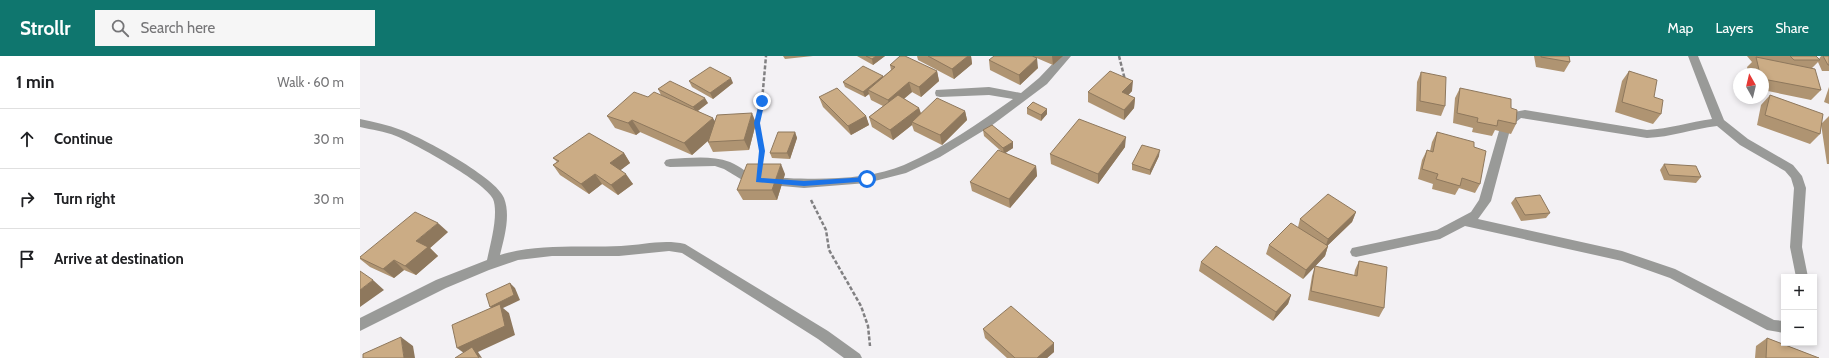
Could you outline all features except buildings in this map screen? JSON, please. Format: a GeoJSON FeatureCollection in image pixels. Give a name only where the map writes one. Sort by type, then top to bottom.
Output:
{"type":"FeatureCollection","features":[{"type":"Feature","properties":{"kind":"street"},"geometry":{"type":"LineString","coordinates":[[670,162],[715,162],[728,166],[744,178],[804,184],[867,179],[906,169],[936,154],[987,123],[1043,81],[1066,56]]}},
{"type":"Feature","properties":{"kind":"street"},"geometry":{"type":"LineString","coordinates":[[1693,56],[1719,122],[1744,142],[1789,168],[1796,176],[1800,188],[1796,247],[1801,274]]}},
{"type":"Feature","properties":{"kind":"street"},"geometry":{"type":"LineString","coordinates":[[940,93],[990,91],[1023,97]]}},
{"type":"Feature","properties":{"kind":"street"},"geometry":{"type":"LineString","coordinates":[[1356,252],[1440,234],[1475,215],[1485,201],[1506,124],[1518,115],[1525,114],[1647,134],[1668,134],[1689,126],[1719,122]]}},
{"type":"Feature","properties":{"kind":"street"},"geometry":{"type":"LineString","coordinates":[[360,123],[383,127],[400,133],[488,185],[499,198],[500,226],[492,264]]}},
{"type":"Feature","properties":{"kind":"street"},"geometry":{"type":"LineString","coordinates":[[1465,221],[1630,259],[1675,274],[1772,326],[1781,327]]}},
{"type":"Feature","properties":{"kind":"street"},"geometry":{"type":"LineString","coordinates":[[360,325],[383,311],[429,290],[492,264],[530,253],[618,251],[659,246],[680,247],[822,335],[855,358]]}},
{"type":"Feature","properties":{"kind":"path"},"geometry":{"type":"LineString","coordinates":[[758,180],[762,151],[757,123],[762,101],[766,56]]}},
{"type":"Feature","properties":{"kind":"path"},"geometry":{"type":"LineString","coordinates":[[1120,56],[1125,81]]}},
{"type":"Feature","properties":{"kind":"path"},"geometry":{"type":"LineString","coordinates":[[804,184],[826,230],[829,250],[861,306],[868,326],[871,352]]}},
{"type":"Feature","properties":{"kind":"route"},"geometry":{"type":"LineString","coordinates":[[762,101],[757,123],[762,151],[758,180],[804,184],[867,179]]}}]}
